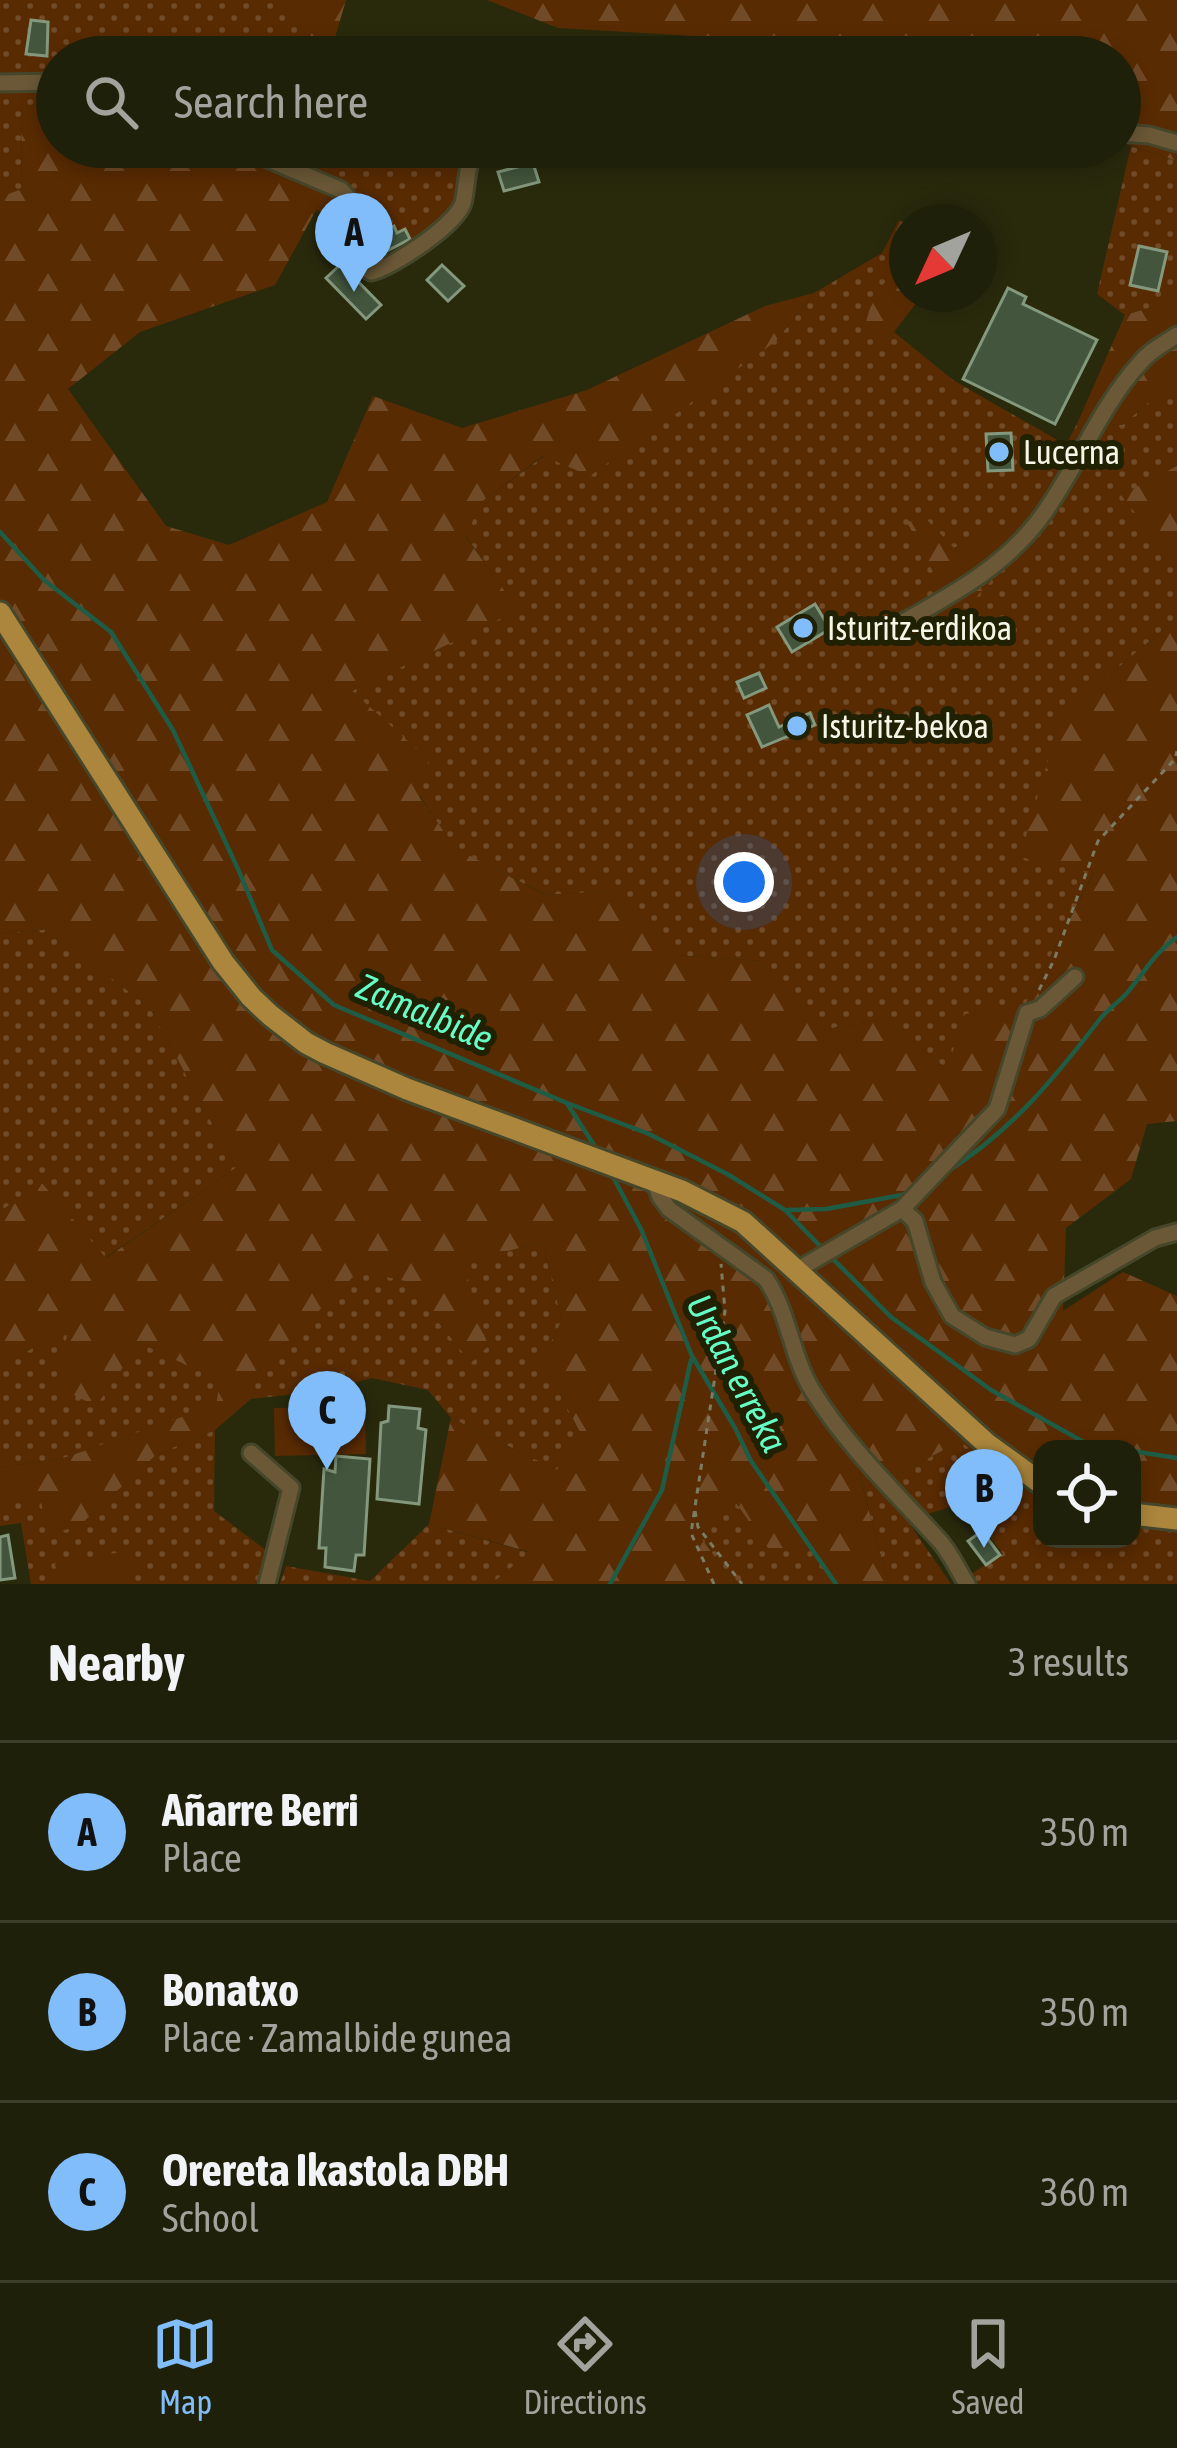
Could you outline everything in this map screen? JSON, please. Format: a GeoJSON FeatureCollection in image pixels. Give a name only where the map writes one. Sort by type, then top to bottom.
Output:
{"type":"FeatureCollection","features":[{"type":"Feature","properties":{"kind":"main road"},"geometry":{"type":"LineString","coordinates":[[0,613],[224,962],[270,1015],[306,1043],[365,1071],[654,1180],[742,1222],[987,1444],[1033,1478]]}},
{"type":"Feature","properties":{"kind":"main road"},"geometry":{"type":"LineString","coordinates":[[1141,1515],[1177,1519]]}},
{"type":"Feature","properties":{"kind":"street"},"geometry":{"type":"LineString","coordinates":[[0,83],[36,82]]}},
{"type":"Feature","properties":{"kind":"street"},"geometry":{"type":"LineString","coordinates":[[1141,134],[1177,142]]}},
{"type":"Feature","properties":{"kind":"street"},"geometry":{"type":"LineString","coordinates":[[289,168],[341,190],[352,200],[348,248],[358,264],[371,272],[384,269],[442,231],[461,209],[468,168]]}},
{"type":"Feature","properties":{"kind":"street"},"geometry":{"type":"LineString","coordinates":[[889,630],[986,574],[1007,554],[1064,484],[1103,414],[1141,360],[1177,334]]}},
{"type":"Feature","properties":{"kind":"street"},"geometry":{"type":"LineString","coordinates":[[797,1270],[902,1209],[997,1109],[1027,1012],[1040,1009],[1075,977]]}},
{"type":"Feature","properties":{"kind":"street"},"geometry":{"type":"LineString","coordinates":[[654,1180],[669,1209],[766,1279],[776,1293],[808,1384],[937,1538],[968,1584]]}},
{"type":"Feature","properties":{"kind":"street"},"geometry":{"type":"LineString","coordinates":[[902,1209],[915,1221],[933,1282],[952,1316],[985,1337],[1015,1345],[1029,1339],[1054,1296],[1155,1238],[1177,1232]]}},
{"type":"Feature","properties":{"kind":"street"},"geometry":{"type":"LineString","coordinates":[[251,1453],[291,1488],[267,1584]]}},
{"type":"Feature","properties":{"kind":"path"},"geometry":{"type":"LineString","coordinates":[[1027,1012],[1054,960],[1098,841],[1175,759],[1177,751]]}},
{"type":"Feature","properties":{"kind":"path"},"geometry":{"type":"LineString","coordinates":[[714,1584],[691,1533],[725,1311],[719,1246]]}},
{"type":"Feature","properties":{"kind":"path"},"geometry":{"type":"LineString","coordinates":[[695,1507],[698,1527],[742,1584]]}},
{"type":"Feature","properties":{"kind":"green space"},"geometry":{"type":"Polygon","coordinates":[[[0,0],[279,0],[310,36],[36,36],[36,104],[21,118],[22,190],[0,197],[0,0]]]}},
{"type":"Feature","properties":{"kind":"green space"},"geometry":{"type":"Polygon","coordinates":[[[279,0],[346,0],[336,36],[305,33],[279,0]]]}},
{"type":"Feature","properties":{"kind":"green space"},"geometry":{"type":"Polygon","coordinates":[[[487,0],[1177,0],[1177,161],[1141,149],[1141,36],[695,36],[558,28],[487,0]]]}},
{"type":"Feature","properties":{"kind":"green space"},"geometry":{"type":"Polygon","coordinates":[[[36,104],[36,168],[271,168],[326,192],[275,285],[140,332],[68,389],[166,526],[229,545],[327,502],[373,396],[462,428],[587,390],[765,306],[814,293],[776,341],[590,476],[543,456],[480,503],[466,537],[518,610],[352,691],[429,760],[420,797],[455,848],[545,895],[613,891],[676,955],[760,961],[822,1030],[883,1019],[947,1069],[965,1014],[1024,1007],[1094,873],[1020,857],[1061,716],[1177,618],[1177,1121],[1147,1124],[1131,1179],[1066,1228],[1063,1311],[1123,1272],[1177,1296],[1177,1533],[1141,1528],[1141,1440],[1033,1440],[1033,1492],[960,1441],[901,1473],[859,1472],[888,1584],[837,1584],[810,1548],[768,1548],[734,1500],[699,1535],[734,1584],[491,1584],[530,1552],[429,1524],[451,1418],[557,1470],[580,1432],[542,1360],[562,1320],[542,1242],[463,1263],[488,1346],[471,1363],[405,1281],[359,1271],[259,1370],[251,1399],[215,1430],[157,1454],[78,1527],[46,1534],[41,1499],[0,1501],[0,1467],[61,1459],[216,1405],[220,1381],[140,1343],[96,1406],[58,1387],[68,1329],[0,1366],[0,1212],[40,1181],[106,1258],[236,1168],[150,1008],[48,929],[0,934],[0,197],[22,189],[21,118],[36,104]]]}},
{"type":"Feature","properties":{"kind":"green space"},"geometry":{"type":"Polygon","coordinates":[[[1141,149],[1177,161],[1177,291],[1156,306],[1125,315],[1097,294],[1126,168],[1141,168],[1141,149]]]}},
{"type":"Feature","properties":{"kind":"green space"},"geometry":{"type":"Polygon","coordinates":[[[270,168],[466,168],[460,206],[422,246],[316,210],[325,192],[270,168]]]}},
{"type":"Feature","properties":{"kind":"green space"},"geometry":{"type":"Polygon","coordinates":[[[882,253],[889,260],[889,312],[882,342],[894,332],[953,380],[1066,445],[1077,424],[1122,425],[1177,378],[1177,466],[1122,495],[1177,566],[1177,618],[1061,716],[1021,857],[1094,872],[1024,1007],[947,1069],[883,1019],[822,1030],[760,961],[676,955],[613,891],[546,895],[454,848],[352,691],[517,610],[466,536],[480,503],[544,456],[776,341],[814,293],[882,253]],[[1043,486],[1013,530],[953,548],[924,517],[977,596],[1043,486]]]}},
{"type":"Feature","properties":{"kind":"green space"},"geometry":{"type":"Polygon","coordinates":[[[889,279],[889,312],[909,312],[882,342],[863,333],[874,293],[889,279]]]}},
{"type":"Feature","properties":{"kind":"green space"},"geometry":{"type":"Polygon","coordinates":[[[1177,291],[1177,378],[1122,425],[1077,424],[1125,315],[1156,306],[1177,291]]]}},
{"type":"Feature","properties":{"kind":"green space"},"geometry":{"type":"Polygon","coordinates":[[[1177,466],[1177,566],[1121,495],[1177,466]]]}},
{"type":"Feature","properties":{"kind":"green space"},"geometry":{"type":"Polygon","coordinates":[[[1057,484],[1048,520],[977,596],[945,595],[907,522],[924,517],[954,548],[999,525],[1013,530],[1043,486],[1057,484]]]}},
{"type":"Feature","properties":{"kind":"green space"},"geometry":{"type":"Polygon","coordinates":[[[48,929],[150,1008],[236,1168],[105,1258],[40,1182],[0,1212],[0,934],[48,929]]]}},
{"type":"Feature","properties":{"kind":"green space"},"geometry":{"type":"Polygon","coordinates":[[[542,1242],[562,1320],[542,1360],[580,1432],[557,1470],[451,1418],[428,1390],[372,1378],[328,1390],[251,1399],[259,1370],[359,1270],[405,1281],[471,1362],[488,1346],[462,1263],[542,1242]]]}},
{"type":"Feature","properties":{"kind":"green space"},"geometry":{"type":"Polygon","coordinates":[[[69,1328],[59,1387],[96,1405],[140,1343],[220,1380],[217,1405],[61,1459],[0,1467],[0,1366],[69,1328]]]}},
{"type":"Feature","properties":{"kind":"green space"},"geometry":{"type":"Polygon","coordinates":[[[365,1406],[366,1454],[275,1456],[274,1408],[365,1406]]]}},
{"type":"Feature","properties":{"kind":"green space"},"geometry":{"type":"Polygon","coordinates":[[[215,1430],[214,1511],[267,1551],[256,1584],[31,1584],[21,1523],[0,1526],[0,1501],[41,1498],[78,1527],[157,1454],[215,1430]]]}},
{"type":"Feature","properties":{"kind":"green space"},"geometry":{"type":"Polygon","coordinates":[[[960,1441],[1033,1492],[1033,1548],[1141,1548],[1141,1528],[1177,1533],[1177,1584],[955,1584],[1003,1554],[964,1503],[907,1520],[951,1584],[888,1584],[859,1471],[901,1473],[960,1441]]]}},
{"type":"Feature","properties":{"kind":"green space"},"geometry":{"type":"Polygon","coordinates":[[[734,1500],[768,1547],[810,1548],[837,1584],[734,1584],[699,1535],[734,1500]]]}},
{"type":"Feature","properties":{"kind":"green space"},"geometry":{"type":"Polygon","coordinates":[[[429,1524],[531,1553],[491,1584],[280,1584],[286,1566],[370,1581],[429,1524]]]}},
{"type":"Feature","properties":{"kind":"green space"},"geometry":{"type":"Polygon","coordinates":[[[127,1551],[133,1584],[59,1584],[55,1564],[127,1551]]]}},
{"type":"Feature","properties":{"kind":"building"},"geometry":{"type":"Polygon","coordinates":[[[31,20],[48,22],[48,36],[36,36],[36,55],[26,54],[31,20]]]}},
{"type":"Feature","properties":{"kind":"building"},"geometry":{"type":"Polygon","coordinates":[[[535,168],[539,182],[504,191],[498,172],[535,168]]]}},
{"type":"Feature","properties":{"kind":"building"},"geometry":{"type":"Polygon","coordinates":[[[394,226],[397,233],[405,229],[410,239],[381,254],[373,236],[394,226]]]}},
{"type":"Feature","properties":{"kind":"building"},"geometry":{"type":"Polygon","coordinates":[[[1139,246],[1167,252],[1158,291],[1130,285],[1139,246]]]}},
{"type":"Feature","properties":{"kind":"building"},"geometry":{"type":"Polygon","coordinates":[[[341,264],[381,305],[366,319],[326,278],[341,264]]]}},
{"type":"Feature","properties":{"kind":"building"},"geometry":{"type":"Polygon","coordinates":[[[442,265],[464,286],[448,301],[427,280],[442,265]]]}},
{"type":"Feature","properties":{"kind":"building"},"geometry":{"type":"Polygon","coordinates":[[[1008,288],[1026,297],[1023,304],[1097,340],[1055,424],[963,379],[1008,288]]]}},
{"type":"Feature","properties":{"kind":"building","name":"Lucerna"},"geometry":{"type":"Polygon","coordinates":[[[1011,433],[1013,470],[988,471],[986,434],[1011,433]]]}},
{"type":"Feature","properties":{"kind":"building","name":"Isturitz-erdikoa"},"geometry":{"type":"Polygon","coordinates":[[[815,604],[830,629],[792,652],[777,627],[815,604]]]}},
{"type":"Feature","properties":{"kind":"building"},"geometry":{"type":"Polygon","coordinates":[[[759,673],[766,688],[744,698],[737,682],[759,673]]]}},
{"type":"Feature","properties":{"kind":"building","name":"Isturitz-bekoa"},"geometry":{"type":"Polygon","coordinates":[[[769,705],[779,727],[810,713],[815,725],[762,747],[747,715],[769,705]]]}},
{"type":"Feature","properties":{"kind":"building"},"geometry":{"type":"Polygon","coordinates":[[[389,1406],[420,1409],[418,1428],[426,1430],[419,1504],[377,1499],[381,1423],[388,1421],[389,1406]]]}},
{"type":"Feature","properties":{"kind":"building"},"geometry":{"type":"Polygon","coordinates":[[[336,1456],[370,1459],[364,1555],[356,1555],[354,1571],[325,1567],[326,1548],[319,1548],[324,1469],[335,1472],[336,1456]]]}},
{"type":"Feature","properties":{"kind":"building"},"geometry":{"type":"Polygon","coordinates":[[[982,1531],[1000,1555],[986,1565],[968,1541],[982,1531]]]}},
{"type":"Feature","properties":{"kind":"building"},"geometry":{"type":"Polygon","coordinates":[[[8,1535],[15,1578],[0,1580],[0,1537],[8,1535]]]}},
{"type":"Feature","properties":{"kind":"waterway","name":"Zamalbide"},"geometry":{"type":"LineString","coordinates":[[0,532],[44,580],[111,632],[173,730],[272,950],[334,1005],[649,1134],[785,1210],[821,1247]]}},
{"type":"Feature","properties":{"kind":"waterway"},"geometry":{"type":"LineString","coordinates":[[948,1171],[1031,1102],[1103,1015],[1177,937]]}},
{"type":"Feature","properties":{"kind":"waterway","name":"Urdan erreka"},"geometry":{"type":"LineString","coordinates":[[568,1105],[594,1145]]}},
{"type":"Feature","properties":{"kind":"waterway","name":"Urdan erreka"},"geometry":{"type":"LineString","coordinates":[[612,1175],[641,1229],[692,1356],[751,1461],[836,1584]]}},
{"type":"Feature","properties":{"kind":"waterway"},"geometry":{"type":"LineString","coordinates":[[788,1210],[826,1209],[907,1194]]}},
{"type":"Feature","properties":{"kind":"waterway","name":"Zamalbide"},"geometry":{"type":"LineString","coordinates":[[832,1258],[891,1317],[991,1390],[1080,1440]]}},
{"type":"Feature","properties":{"kind":"waterway"},"geometry":{"type":"LineString","coordinates":[[610,1584],[662,1490],[691,1360]]}},
{"type":"Feature","properties":{"kind":"waterway","name":"Zamalbide"},"geometry":{"type":"LineString","coordinates":[[1141,1452],[1177,1458]]}},
{"type":"Feature","properties":{"kind":"place","name":"Añarre Berri"},"geometry":{"type":"Point","coordinates":[354,292]}},
{"type":"Feature","properties":{"kind":"place","name":"Lucerna"},"geometry":{"type":"Point","coordinates":[999,452]}},
{"type":"Feature","properties":{"kind":"place","name":"Isturitz-erdikoa"},"geometry":{"type":"Point","coordinates":[803,628]}},
{"type":"Feature","properties":{"kind":"place","name":"Isturitz-bekoa"},"geometry":{"type":"Point","coordinates":[797,726]}},
{"type":"Feature","properties":{"kind":"place","name":"Orereta Ikastola DBH"},"geometry":{"type":"Point","coordinates":[327,1470]}},
{"type":"Feature","properties":{"kind":"place","name":"Bonatxo"},"geometry":{"type":"Point","coordinates":[984,1548]}}]}
